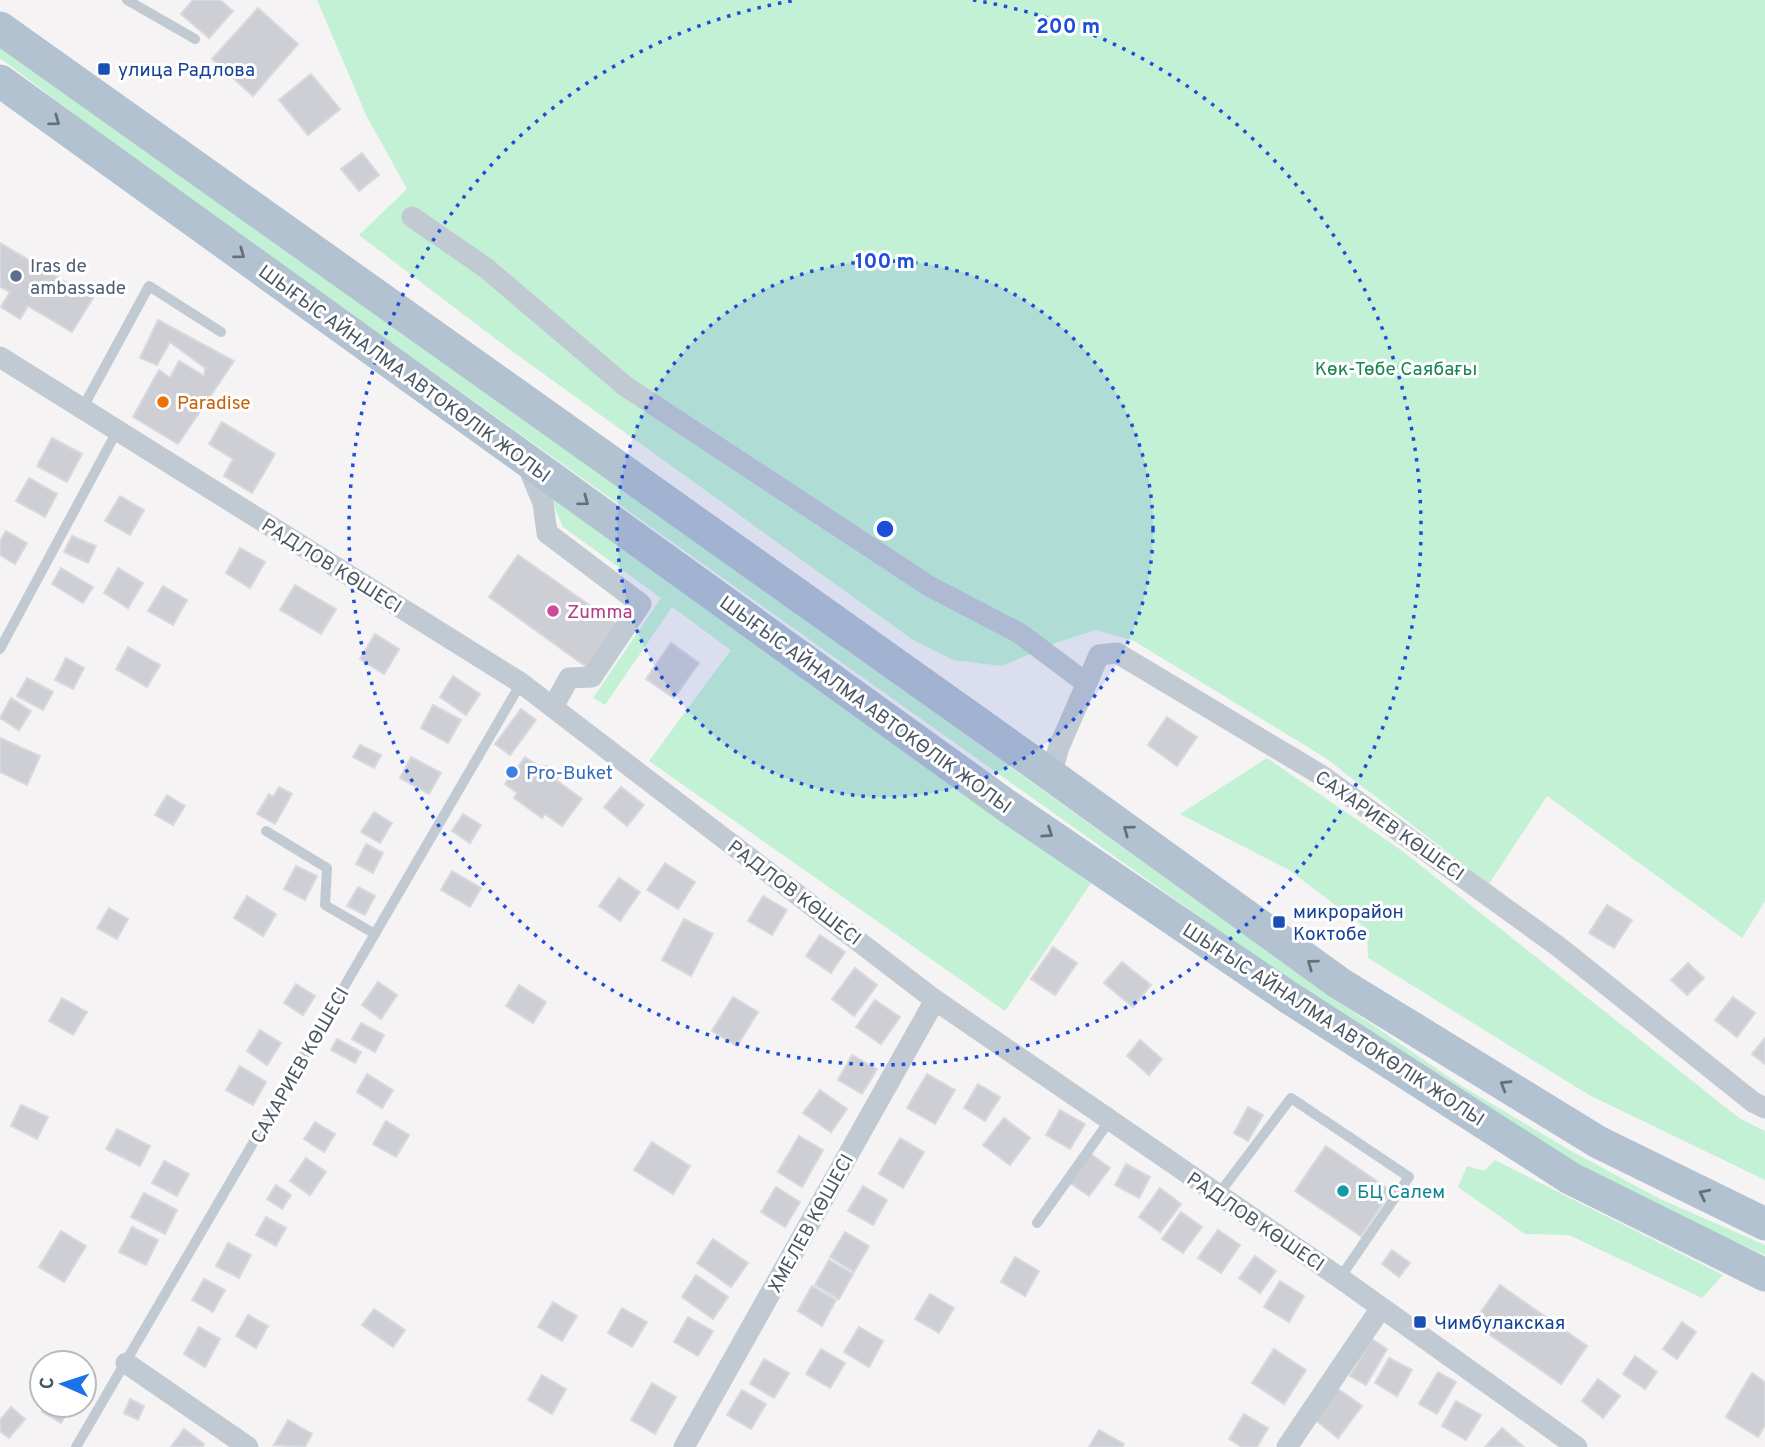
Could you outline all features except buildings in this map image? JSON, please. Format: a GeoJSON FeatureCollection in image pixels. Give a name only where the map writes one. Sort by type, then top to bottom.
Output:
{"type":"FeatureCollection","features":[{"type":"Feature","properties":{"kind":"main road"},"geometry":{"type":"LineString","coordinates":[[0,28],[1051,775],[1339,983],[1598,1142],[1765,1224]]}},
{"type":"Feature","properties":{"kind":"main road","name":"ШЫҒЫС АЙНАЛМА АВТОКӨЛІК ЖОЛЫ"},"geometry":{"type":"LineString","coordinates":[[0,81],[1010,808],[1312,1013],[1570,1178],[1765,1275]]}},
{"type":"Feature","properties":{"kind":"street"},"geometry":{"type":"LineString","coordinates":[[412,217],[486,268],[625,386],[929,586],[1019,633],[1086,683]]}},
{"type":"Feature","properties":{"kind":"street","name":"РАДЛОВ КӨШЕСІ"},"geometry":{"type":"LineString","coordinates":[[0,357],[521,683],[935,1000],[1340,1278],[1577,1447]]}},
{"type":"Feature","properties":{"kind":"street"},"geometry":{"type":"LineString","coordinates":[[526,460],[544,503],[547,533],[641,604],[592,677],[569,678],[553,707]]}},
{"type":"Feature","properties":{"kind":"street","name":"САХАРИЕВ КӨШЕСІ"},"geometry":{"type":"LineString","coordinates":[[1051,775],[1059,747],[1099,655],[1118,653],[1321,775],[1559,947],[1753,1102],[1765,1108]]}},
{"type":"Feature","properties":{"kind":"street","name":"ХМЕЛЕВ КӨШЕСІ"},"geometry":{"type":"LineString","coordinates":[[684,1447],[935,1000]]}},
{"type":"Feature","properties":{"kind":"street"},"geometry":{"type":"LineString","coordinates":[[1287,1447],[1381,1308]]}},
{"type":"Feature","properties":{"kind":"street"},"geometry":{"type":"LineString","coordinates":[[126,1363],[248,1447]]}},
{"type":"Feature","properties":{"kind":"lane"},"geometry":{"type":"LineString","coordinates":[[127,0],[195,39]]}},
{"type":"Feature","properties":{"kind":"lane"},"geometry":{"type":"LineString","coordinates":[[82,409],[149,286],[221,332]]}},
{"type":"Feature","properties":{"kind":"lane"},"geometry":{"type":"LineString","coordinates":[[0,649],[117,431]]}},
{"type":"Feature","properties":{"kind":"lane","name":"САХАРИЕВ КӨШЕСІ"},"geometry":{"type":"LineString","coordinates":[[76,1447],[521,683]]}},
{"type":"Feature","properties":{"kind":"lane"},"geometry":{"type":"LineString","coordinates":[[265,831],[327,867],[325,905],[375,934]]}},
{"type":"Feature","properties":{"kind":"lane"},"geometry":{"type":"LineString","coordinates":[[1218,1195],[1292,1098],[1409,1177],[1340,1278]]}},
{"type":"Feature","properties":{"kind":"lane"},"geometry":{"type":"LineString","coordinates":[[1037,1223],[1110,1120]]}},
{"type":"Feature","properties":{"kind":"green space","name":"Көк-Төбе Саябағы"},"geometry":{"type":"Polygon","coordinates":[[[317,0],[1765,0],[1765,901],[1742,938],[1547,796],[1489,884],[1324,757],[1134,641],[1096,630],[1058,642],[1002,666],[953,660],[913,640],[505,346],[359,235],[407,189],[367,117],[317,0]]]}},
{"type":"Feature","properties":{"kind":"green space"},"geometry":{"type":"Polygon","coordinates":[[[0,42],[1317,987],[1465,1088],[1573,1152],[1660,1199],[1765,1245],[1765,1255],[1656,1207],[1569,1159],[1311,996],[143,166],[0,58],[0,42]]]}},
{"type":"Feature","properties":{"kind":"green space"},"geometry":{"type":"Polygon","coordinates":[[[548,493],[1091,883],[1005,1011],[649,761],[731,650],[672,607],[605,705],[593,698],[661,598],[563,527],[548,493]]]}},
{"type":"Feature","properties":{"kind":"green space"},"geometry":{"type":"Polygon","coordinates":[[[1267,758],[1401,850],[1739,1118],[1765,1131],[1765,1180],[1589,1095],[1368,958],[1367,929],[1289,870],[1180,814],[1267,758]]]}},
{"type":"Feature","properties":{"kind":"green space"},"geometry":{"type":"Polygon","coordinates":[[[1495,1160],[1723,1275],[1702,1298],[1569,1235],[1525,1234],[1458,1187],[1467,1166],[1484,1171],[1495,1160]]]}},
{"type":"Feature","properties":{"kind":"place","name":"улица Радлова"},"geometry":{"type":"Point","coordinates":[104,69]}},
{"type":"Feature","properties":{"kind":"place","name":"Iras de ambassade"},"geometry":{"type":"Point","coordinates":[16,276]}},
{"type":"Feature","properties":{"kind":"place","name":"Paradise"},"geometry":{"type":"Point","coordinates":[163,402]}},
{"type":"Feature","properties":{"kind":"place","name":"Zumma"},"geometry":{"type":"Point","coordinates":[553,611]}},
{"type":"Feature","properties":{"kind":"place","name":"Pro-Buket"},"geometry":{"type":"Point","coordinates":[512,772]}},
{"type":"Feature","properties":{"kind":"place","name":"микрорайон Коктобе"},"geometry":{"type":"Point","coordinates":[1279,922]}},
{"type":"Feature","properties":{"kind":"place","name":"БЦ Салем"},"geometry":{"type":"Point","coordinates":[1343,1191]}},
{"type":"Feature","properties":{"kind":"place","name":"Чимбулакская"},"geometry":{"type":"Point","coordinates":[1420,1322]}}]}
